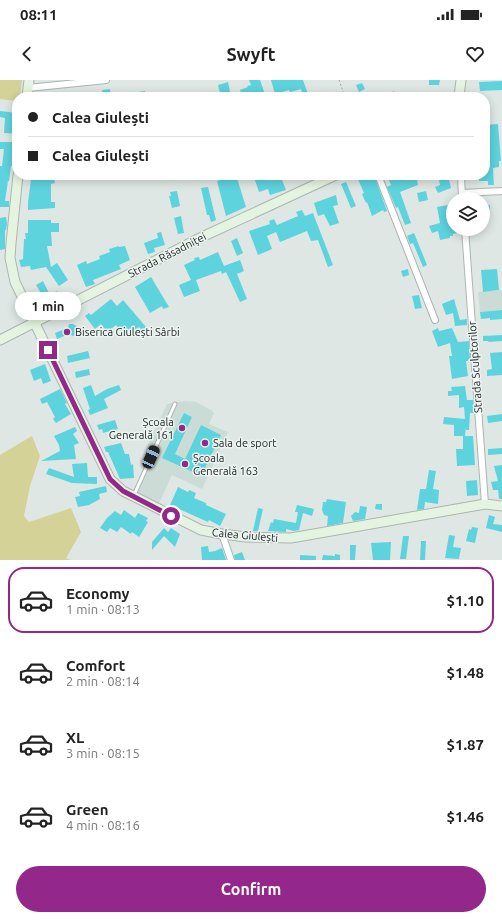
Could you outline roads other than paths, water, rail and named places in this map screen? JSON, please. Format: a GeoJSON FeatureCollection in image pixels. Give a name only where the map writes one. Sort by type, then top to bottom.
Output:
{"type":"FeatureCollection","features":[{"type":"Feature","properties":{"kind":"main road"},"geometry":{"type":"LineString","coordinates":[[460,92],[461,80]]}},
{"type":"Feature","properties":{"kind":"main road","name":"Calea Giulești"},"geometry":{"type":"LineString","coordinates":[[18,180],[10,258],[15,282],[110,479],[123,491],[201,530],[246,537],[291,538],[486,504],[502,506]]}},
{"type":"Feature","properties":{"kind":"main road","name":"Strada Răsadniței"},"geometry":{"type":"LineString","coordinates":[[0,340],[204,236],[325,180]]}},
{"type":"Feature","properties":{"kind":"street"},"geometry":{"type":"LineString","coordinates":[[28,88],[106,80]]}},
{"type":"Feature","properties":{"kind":"street"},"geometry":{"type":"LineString","coordinates":[[380,180],[435,320]]}},
{"type":"Feature","properties":{"kind":"street"},"geometry":{"type":"LineString","coordinates":[[461,180],[462,192]]}},
{"type":"Feature","properties":{"kind":"street"},"geometry":{"type":"LineString","coordinates":[[490,192],[502,191]]}},
{"type":"Feature","properties":{"kind":"street","name":"Strada Sculptorilor"},"geometry":{"type":"LineString","coordinates":[[466,236],[486,504]]}},
{"type":"Feature","properties":{"kind":"street"},"geometry":{"type":"LineString","coordinates":[[222,534],[231,560]]}},
{"type":"Feature","properties":{"kind":"lane"},"geometry":{"type":"LineString","coordinates":[[133,496],[175,404]]}},
{"type":"Feature","properties":{"kind":"place","name":"Biserica Giulești Sârbi"},"geometry":{"type":"Point","coordinates":[67,332]}},
{"type":"Feature","properties":{"kind":"place","name":"Școala Generală 161"},"geometry":{"type":"Point","coordinates":[182,428]}},
{"type":"Feature","properties":{"kind":"place","name":"Sala de sport"},"geometry":{"type":"Point","coordinates":[205,443]}},
{"type":"Feature","properties":{"kind":"place","name":"Școala Generală 163"},"geometry":{"type":"Point","coordinates":[185,464]}}]}
